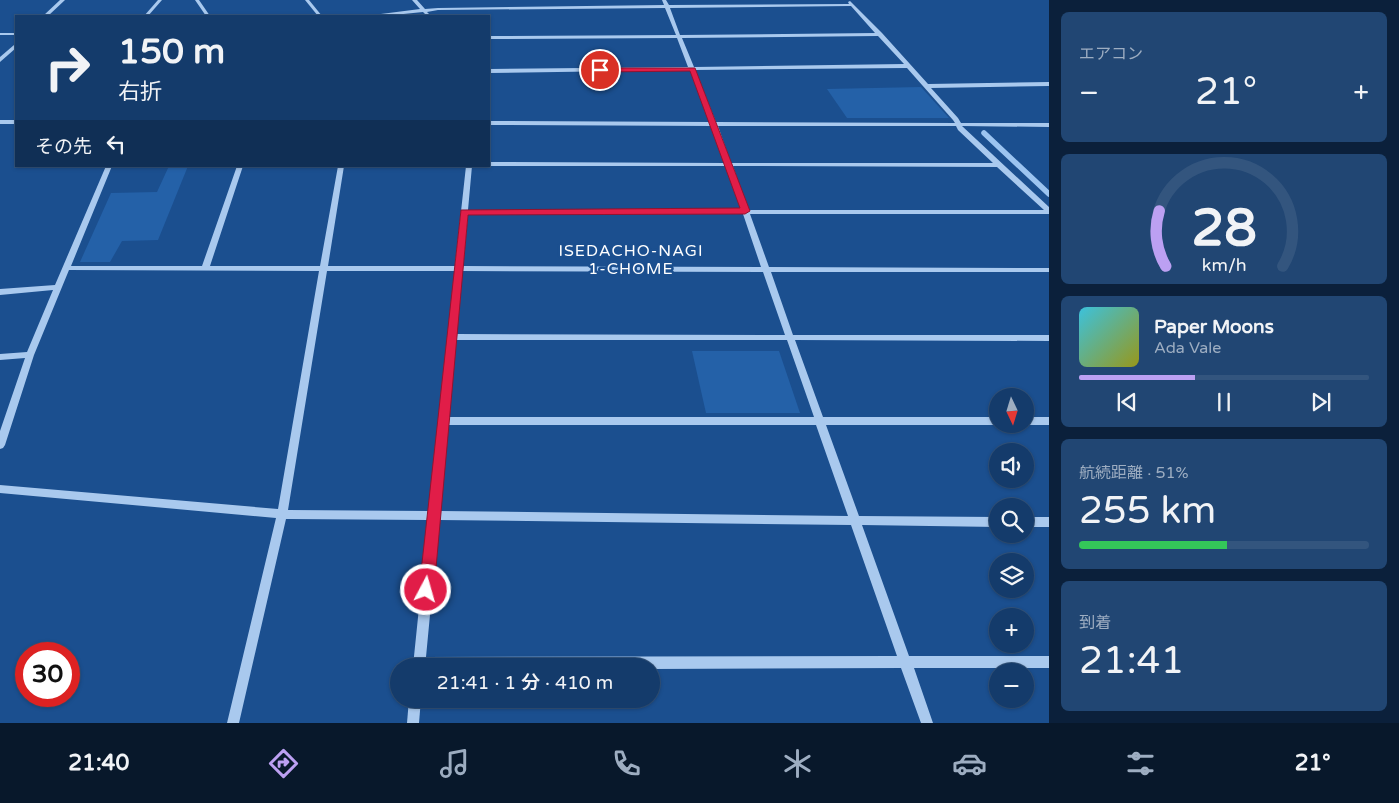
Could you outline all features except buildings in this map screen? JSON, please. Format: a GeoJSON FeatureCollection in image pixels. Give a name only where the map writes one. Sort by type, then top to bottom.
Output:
{"type":"FeatureCollection","features":[{"type":"Feature","properties":{"kind":"street"},"geometry":{"type":"LineString","coordinates":[[46,15],[63,0]]}},
{"type":"Feature","properties":{"kind":"street"},"geometry":{"type":"LineString","coordinates":[[147,15],[160,0]]}},
{"type":"Feature","properties":{"kind":"street"},"geometry":{"type":"LineString","coordinates":[[197,0],[207,15]]}},
{"type":"Feature","properties":{"kind":"street"},"geometry":{"type":"LineString","coordinates":[[306,0],[319,15]]}},
{"type":"Feature","properties":{"kind":"street"},"geometry":{"type":"LineString","coordinates":[[414,0],[428,15]]}},
{"type":"Feature","properties":{"kind":"street"},"geometry":{"type":"LineString","coordinates":[[479,8],[480,0]]}},
{"type":"Feature","properties":{"kind":"street"},"geometry":{"type":"LineString","coordinates":[[664,0],[714,123],[927,723]]}},
{"type":"Feature","properties":{"kind":"street"},"geometry":{"type":"LineString","coordinates":[[381,15],[424,9],[851,2],[956,119],[964,132],[1049,212]]}},
{"type":"Feature","properties":{"kind":"street"},"geometry":{"type":"LineString","coordinates":[[0,34],[15,34]]}},
{"type":"Feature","properties":{"kind":"street"},"geometry":{"type":"LineString","coordinates":[[490,38],[880,34]]}},
{"type":"Feature","properties":{"kind":"street"},"geometry":{"type":"LineString","coordinates":[[0,60],[15,47]]}},
{"type":"Feature","properties":{"kind":"street"},"geometry":{"type":"LineString","coordinates":[[490,71],[907,66]]}},
{"type":"Feature","properties":{"kind":"street"},"geometry":{"type":"LineString","coordinates":[[926,86],[1049,84]]}},
{"type":"Feature","properties":{"kind":"street"},"geometry":{"type":"LineString","coordinates":[[0,122],[15,122]]}},
{"type":"Feature","properties":{"kind":"street"},"geometry":{"type":"LineString","coordinates":[[490,123],[1049,125]]}},
{"type":"Feature","properties":{"kind":"street"},"geometry":{"type":"LineString","coordinates":[[490,164],[999,165]]}},
{"type":"Feature","properties":{"kind":"street"},"geometry":{"type":"LineString","coordinates":[[0,445],[30,355],[109,167]]}},
{"type":"Feature","properties":{"kind":"street"},"geometry":{"type":"LineString","coordinates":[[205,269],[240,167]]}},
{"type":"Feature","properties":{"kind":"street"},"geometry":{"type":"LineString","coordinates":[[233,723],[282,514],[341,167]]}},
{"type":"Feature","properties":{"kind":"street"},"geometry":{"type":"LineString","coordinates":[[420,658],[469,167]]}},
{"type":"Feature","properties":{"kind":"street"},"geometry":{"type":"LineString","coordinates":[[464,212],[1049,212]]}},
{"type":"Feature","properties":{"kind":"street"},"geometry":{"type":"LineString","coordinates":[[67,268],[1049,270]]}},
{"type":"Feature","properties":{"kind":"street"},"geometry":{"type":"LineString","coordinates":[[0,292],[58,287]]}},
{"type":"Feature","properties":{"kind":"street"},"geometry":{"type":"LineString","coordinates":[[451,337],[1049,338]]}},
{"type":"Feature","properties":{"kind":"street"},"geometry":{"type":"LineString","coordinates":[[0,357],[30,355]]}},
{"type":"Feature","properties":{"kind":"street"},"geometry":{"type":"LineString","coordinates":[[443,421],[989,421]]}},
{"type":"Feature","properties":{"kind":"street"},"geometry":{"type":"LineString","coordinates":[[1034,421],[1049,421]]}},
{"type":"Feature","properties":{"kind":"street"},"geometry":{"type":"LineString","coordinates":[[0,489],[282,514],[989,522]]}},
{"type":"Feature","properties":{"kind":"street"},"geometry":{"type":"LineString","coordinates":[[1034,522],[1049,522]]}},
{"type":"Feature","properties":{"kind":"street"},"geometry":{"type":"LineString","coordinates":[[660,664],[1049,662]]}},
{"type":"Feature","properties":{"kind":"street"},"geometry":{"type":"LineString","coordinates":[[413,723],[414,708]]}},
{"type":"Feature","properties":{"kind":"shaded area"},"geometry":{"type":"Polygon","coordinates":[[[921,87],[949,118],[847,118],[827,89],[921,87]]]}},
{"type":"Feature","properties":{"kind":"shaded area"},"geometry":{"type":"Polygon","coordinates":[[[169,167],[188,167],[158,240],[122,241],[110,262],[80,262],[111,193],[157,192],[169,167]]]}},
{"type":"Feature","properties":{"kind":"shaded area"},"geometry":{"type":"Polygon","coordinates":[[[692,351],[779,351],[800,413],[706,413],[692,351]]]}},
{"type":"Feature","properties":{"kind":"waterway"},"geometry":{"type":"LineString","coordinates":[[984,133],[1049,194]]}},
{"type":"Feature","properties":{"kind":"district","name":"ISEDACHO-NAGI 1-CHOME"},"geometry":{"type":"Point","coordinates":[631,260]}},
{"type":"Feature","properties":{"kind":"route"},"geometry":{"type":"LineString","coordinates":[[426,590],[464,212],[745,211],[712,118],[692,69],[600,70]]}}]}
